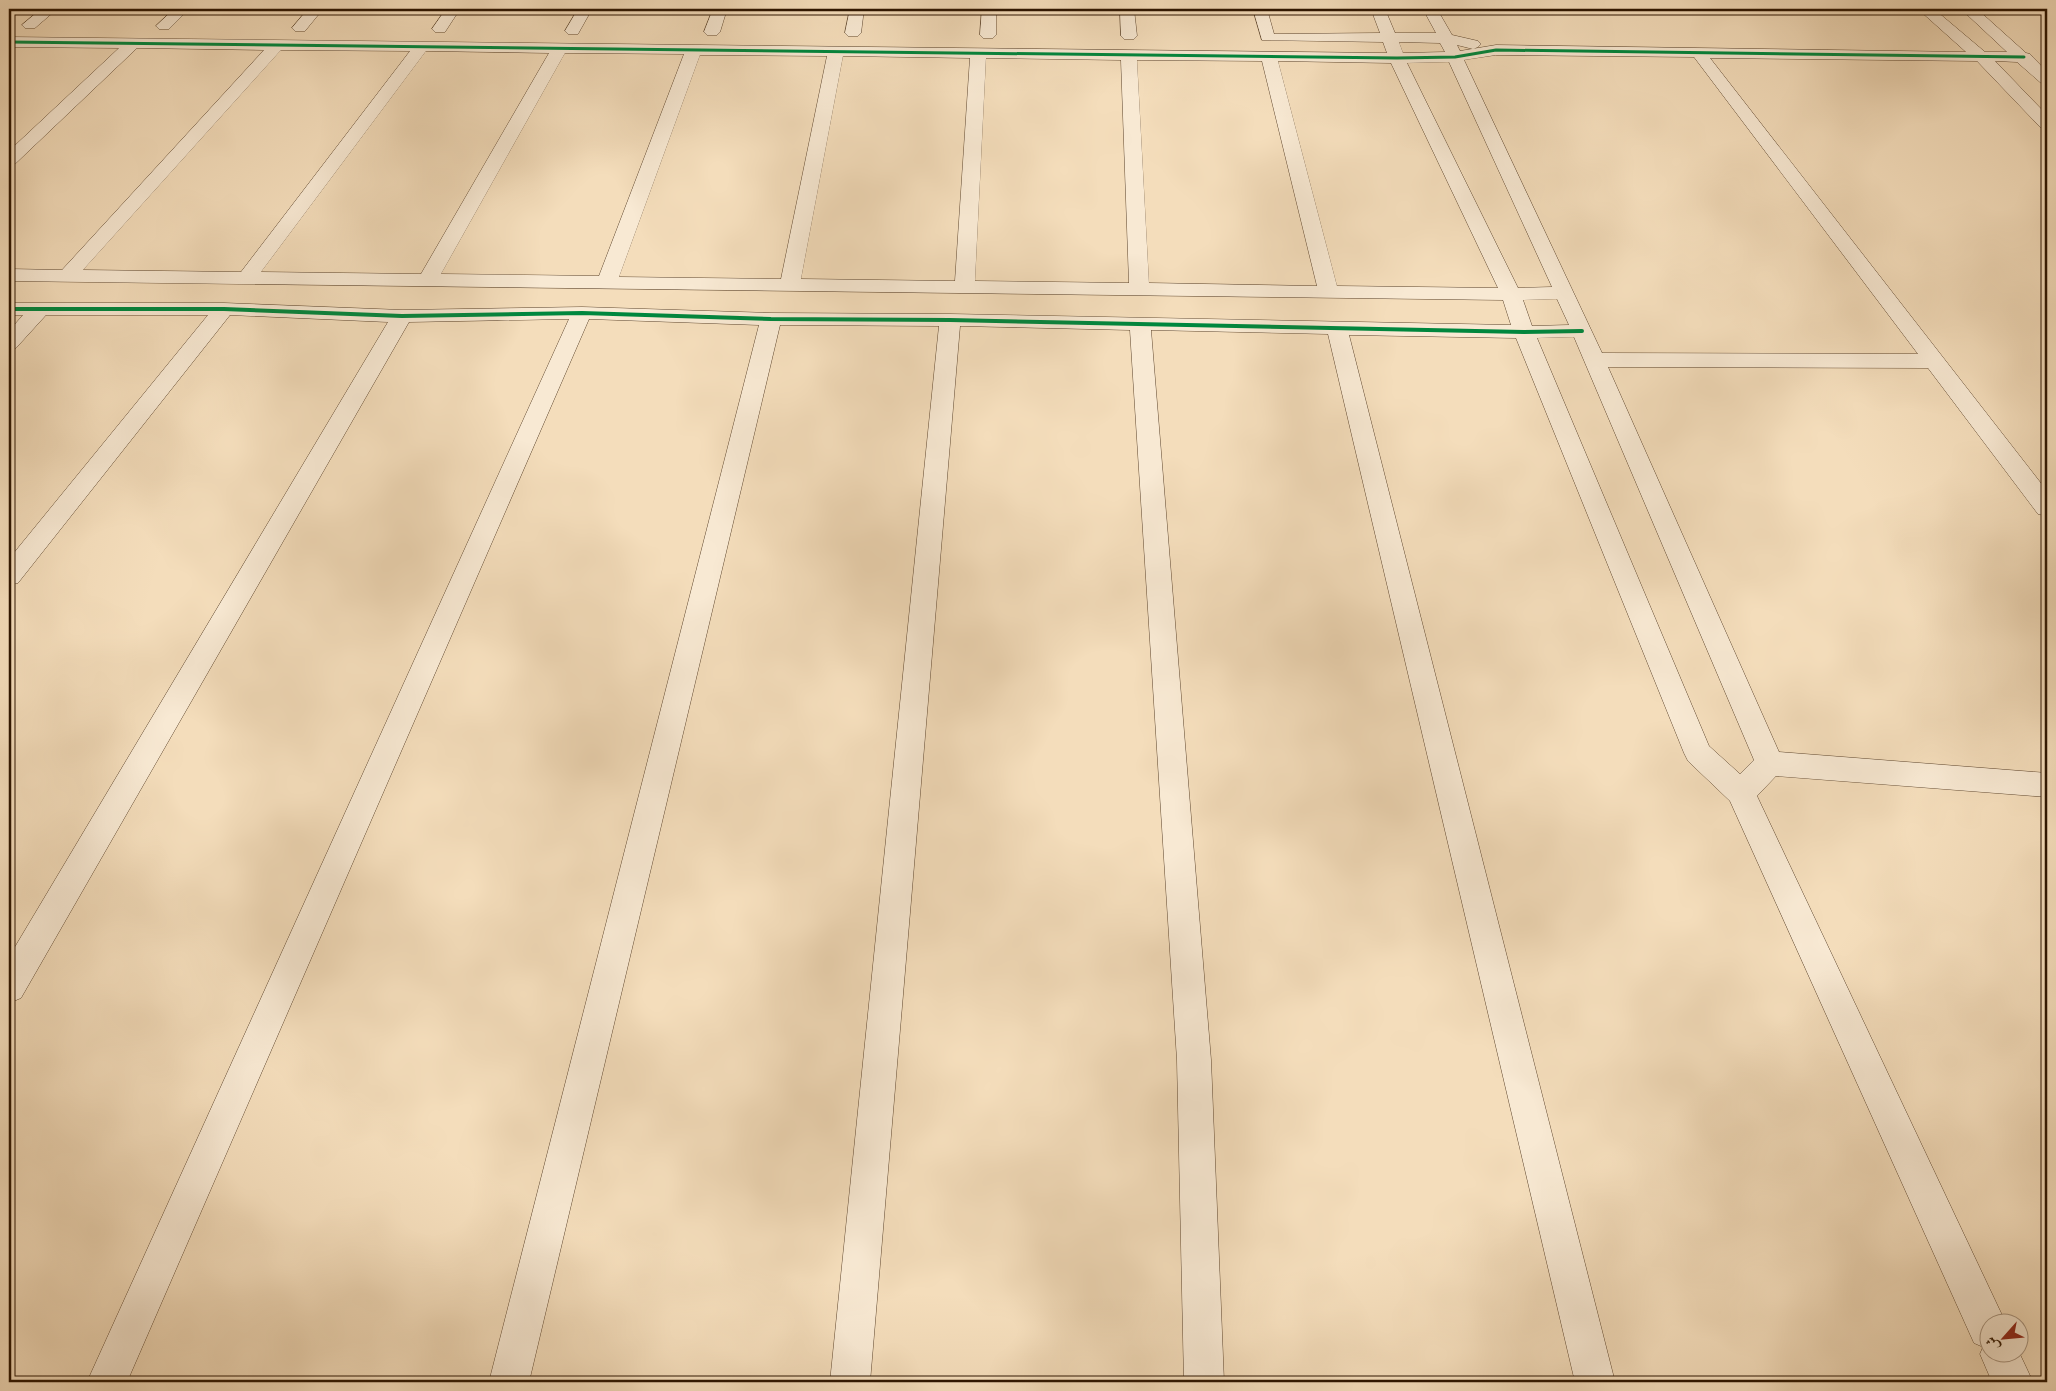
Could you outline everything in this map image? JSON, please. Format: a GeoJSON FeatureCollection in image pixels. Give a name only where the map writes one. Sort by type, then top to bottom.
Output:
{"type":"FeatureCollection","features":[{"type":"Feature","properties":{"kind":"street"},"geometry":{"type":"LineString","coordinates":[[49,26],[23,25],[50,9]]}},
{"type":"Feature","properties":{"kind":"street"},"geometry":{"type":"LineString","coordinates":[[164,26],[182,9]]}},
{"type":"Feature","properties":{"kind":"street"},"geometry":{"type":"LineString","coordinates":[[300,28],[316,9]]}},
{"type":"Feature","properties":{"kind":"street"},"geometry":{"type":"LineString","coordinates":[[440,29],[453,9]]}},
{"type":"Feature","properties":{"kind":"street"},"geometry":{"type":"LineString","coordinates":[[573,30],[585,9]]}},
{"type":"Feature","properties":{"kind":"street"},"geometry":{"type":"LineString","coordinates":[[720,9],[707,32],[730,32]]}},
{"type":"Feature","properties":{"kind":"street"},"geometry":{"type":"LineString","coordinates":[[853,33],[857,9]]}},
{"type":"Feature","properties":{"kind":"street"},"geometry":{"type":"LineString","coordinates":[[988,34],[989,9]]}},
{"type":"Feature","properties":{"kind":"street"},"geometry":{"type":"LineString","coordinates":[[1127,9],[1129,36]]}},
{"type":"Feature","properties":{"kind":"street"},"geometry":{"type":"LineString","coordinates":[[1260,9],[1267,37]]}},
{"type":"Feature","properties":{"kind":"street"},"geometry":{"type":"LineString","coordinates":[[1378,9],[1393,48],[1512,294],[1524,332],[1698,752],[1741,793],[1981,1314]]}},
{"type":"Feature","properties":{"kind":"street"},"geometry":{"type":"LineString","coordinates":[[1430,9],[1451,47],[1582,331],[1770,763]]}},
{"type":"Feature","properties":{"kind":"street"},"geometry":{"type":"LineString","coordinates":[[1925,9],[1981,56],[2047,124]]}},
{"type":"Feature","properties":{"kind":"street"},"geometry":{"type":"LineString","coordinates":[[1968,9],[2024,57],[2047,80]]}},
{"type":"Feature","properties":{"kind":"street"},"geometry":{"type":"LineString","coordinates":[[145,26],[184,27]]}},
{"type":"Feature","properties":{"kind":"street"},"geometry":{"type":"LineString","coordinates":[[280,28],[318,28]]}},
{"type":"Feature","properties":{"kind":"street"},"geometry":{"type":"LineString","coordinates":[[421,29],[459,29]]}},
{"type":"Feature","properties":{"kind":"street"},"geometry":{"type":"LineString","coordinates":[[554,30],[593,31]]}},
{"type":"Feature","properties":{"kind":"street"},"geometry":{"type":"LineString","coordinates":[[834,33],[872,33]]}},
{"type":"Feature","properties":{"kind":"street"},"geometry":{"type":"LineString","coordinates":[[968,34],[1007,35]]}},
{"type":"Feature","properties":{"kind":"street"},"geometry":{"type":"LineString","coordinates":[[1110,36],[1149,36]]}},
{"type":"Feature","properties":{"kind":"street"},"geometry":{"type":"LineString","coordinates":[[1248,37],[1393,48]]}},
{"type":"Feature","properties":{"kind":"street"},"geometry":{"type":"LineString","coordinates":[[9,42],[1269,56],[1393,48],[1451,47],[1496,50],[2024,57]]}},
{"type":"Feature","properties":{"kind":"street"},"geometry":{"type":"LineString","coordinates":[[9,160],[133,43]]}},
{"type":"Feature","properties":{"kind":"street"},"geometry":{"type":"LineString","coordinates":[[67,276],[277,46]]}},
{"type":"Feature","properties":{"kind":"street"},"geometry":{"type":"LineString","coordinates":[[246,278],[421,47]]}},
{"type":"Feature","properties":{"kind":"street"},"geometry":{"type":"LineString","coordinates":[[428,280],[560,48]]}},
{"type":"Feature","properties":{"kind":"street"},"geometry":{"type":"LineString","coordinates":[[607,282],[694,49]]}},
{"type":"Feature","properties":{"kind":"street"},"geometry":{"type":"LineString","coordinates":[[790,285],[836,51]]}},
{"type":"Feature","properties":{"kind":"street"},"geometry":{"type":"LineString","coordinates":[[965,287],[978,52]]}},
{"type":"Feature","properties":{"kind":"street"},"geometry":{"type":"LineString","coordinates":[[1698,52],[2047,508]]}},
{"type":"Feature","properties":{"kind":"street"},"geometry":{"type":"LineString","coordinates":[[1129,55],[1139,289]]}},
{"type":"Feature","properties":{"kind":"street"},"geometry":{"type":"LineString","coordinates":[[1269,56],[1329,292]]}},
{"type":"Feature","properties":{"kind":"street"},"geometry":{"type":"LineString","coordinates":[[9,275],[1329,292],[1512,294],[1564,292]]}},
{"type":"Feature","properties":{"kind":"street"},"geometry":{"type":"LineString","coordinates":[[9,343],[41,308]]}},
{"type":"Feature","properties":{"kind":"street"},"geometry":{"type":"LineString","coordinates":[[9,309],[224,309],[402,316],[582,313],[771,319],[950,320],[1524,332],[1582,331]]}},
{"type":"Feature","properties":{"kind":"street"},"geometry":{"type":"LineString","coordinates":[[9,576],[224,309]]}},
{"type":"Feature","properties":{"kind":"street"},"geometry":{"type":"LineString","coordinates":[[107,1382],[582,313]]}},
{"type":"Feature","properties":{"kind":"street"},"geometry":{"type":"LineString","coordinates":[[9,987],[402,316]]}},
{"type":"Feature","properties":{"kind":"street"},"geometry":{"type":"LineString","coordinates":[[509,1382],[771,319]]}},
{"type":"Feature","properties":{"kind":"street"},"geometry":{"type":"LineString","coordinates":[[850,1382],[950,320]]}},
{"type":"Feature","properties":{"kind":"street"},"geometry":{"type":"LineString","coordinates":[[1140,324],[1194,1060],[1204,1382]]}},
{"type":"Feature","properties":{"kind":"street"},"geometry":{"type":"LineString","coordinates":[[1337,329],[1595,1382]]}},
{"type":"Feature","properties":{"kind":"street"},"geometry":{"type":"LineString","coordinates":[[1594,360],[1934,361]]}},
{"type":"Feature","properties":{"kind":"street"},"geometry":{"type":"LineString","coordinates":[[1741,793],[1770,763]]}},
{"type":"Feature","properties":{"kind":"street"},"geometry":{"type":"LineString","coordinates":[[1770,763],[2047,785]]}},
{"type":"Feature","properties":{"kind":"street"},"geometry":{"type":"LineString","coordinates":[[2005,1364],[2013,1382]]}},
{"type":"Feature","properties":{"kind":"cycle path"},"geometry":{"type":"LineString","coordinates":[[9,42],[1397,58],[1455,57],[1496,50],[2024,57]]}},
{"type":"Feature","properties":{"kind":"cycle path"},"geometry":{"type":"LineString","coordinates":[[9,309],[224,309],[402,316],[582,313],[771,319],[950,320],[1524,332],[1582,331]]}}]}
